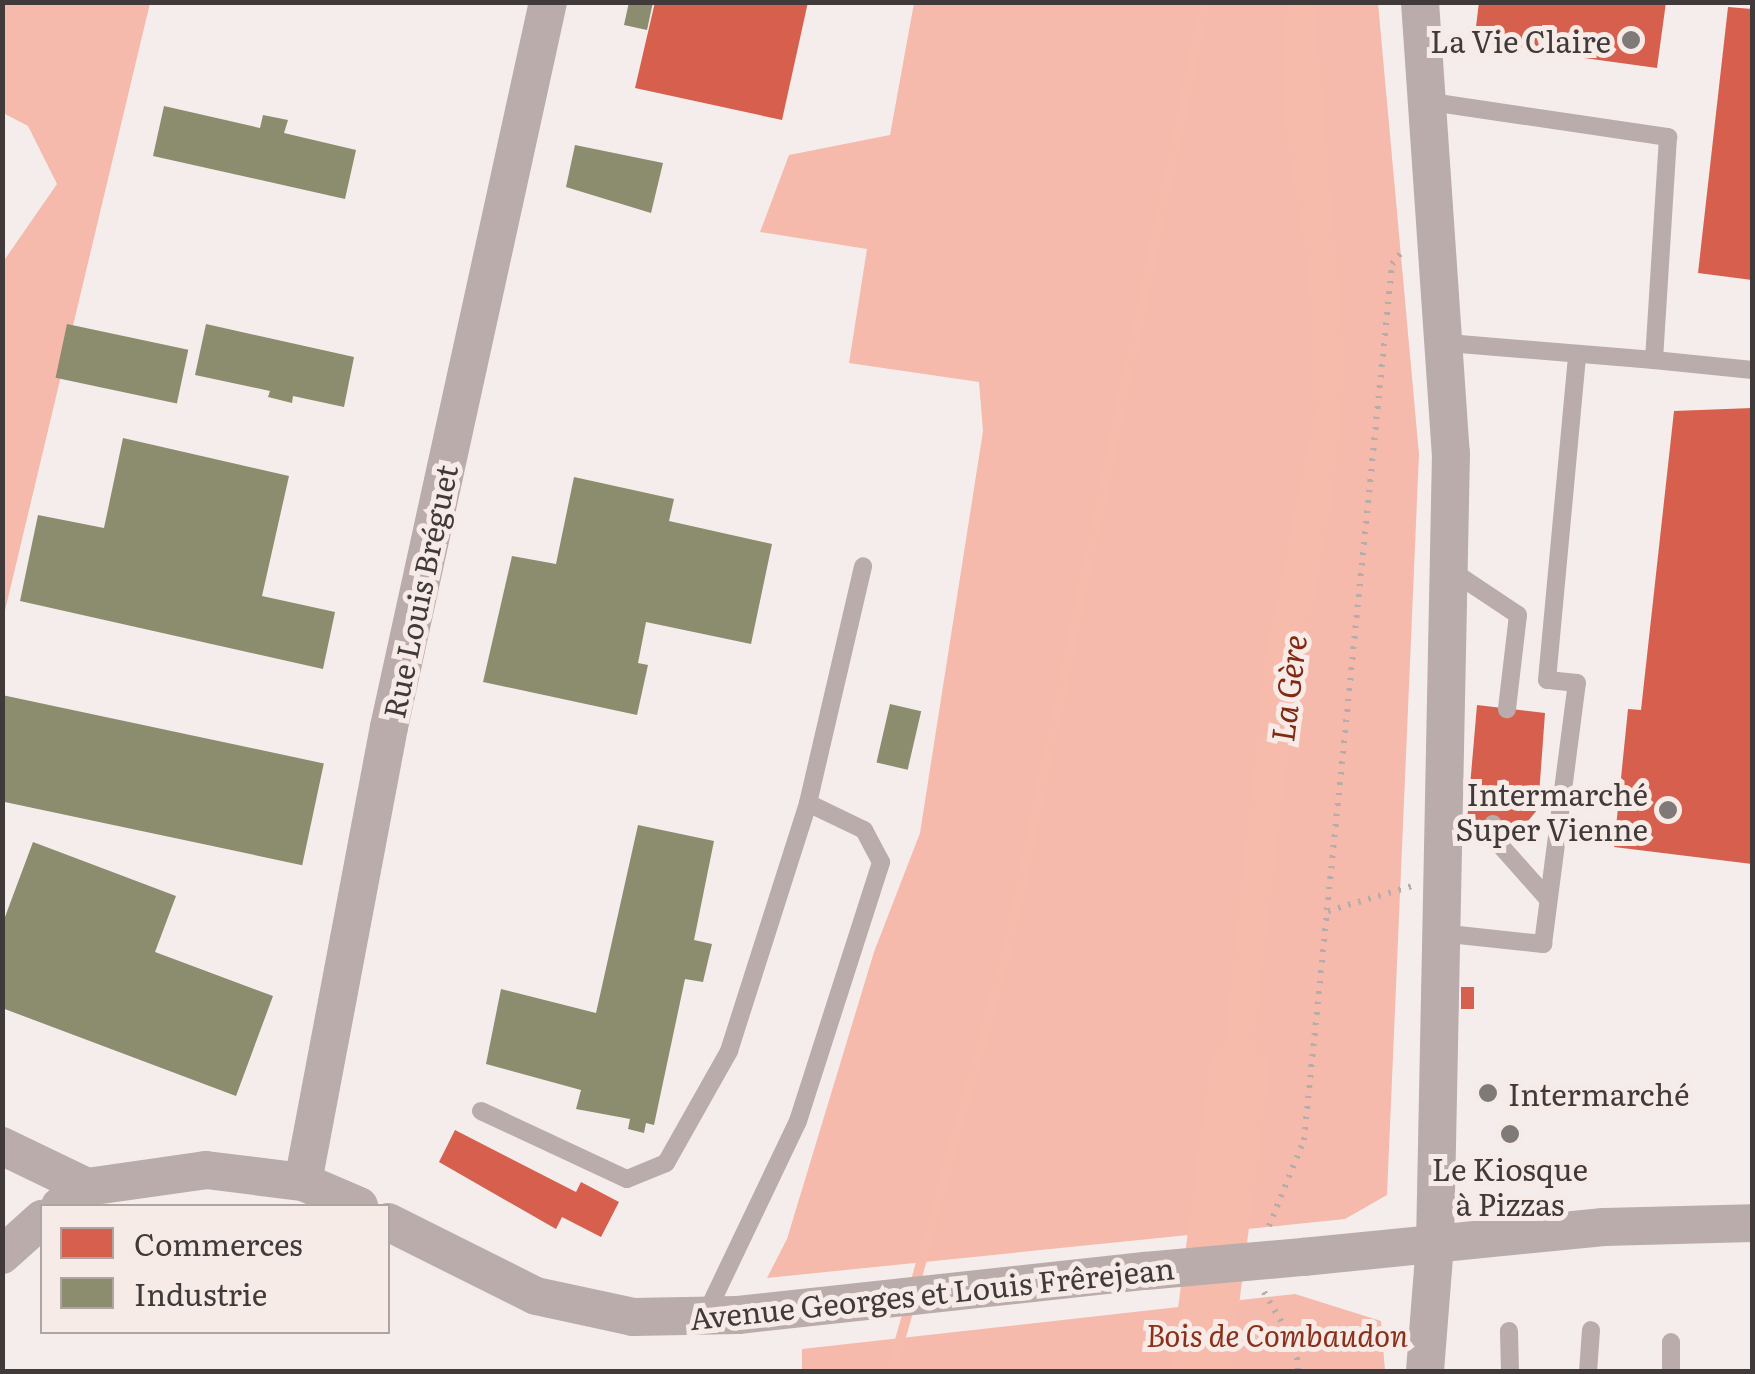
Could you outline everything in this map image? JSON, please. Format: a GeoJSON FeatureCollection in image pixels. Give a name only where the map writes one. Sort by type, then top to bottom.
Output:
{"type":"FeatureCollection","features":[{"type":"Feature","properties":{"kind":"street","name":"Rue Louis Bréguet"},"geometry":{"type":"LineString","coordinates":[[303,1182],[389,727],[548,2]]}},
{"type":"Feature","properties":{"kind":"street"},"geometry":{"type":"LineString","coordinates":[[1420,2],[1448,343],[1452,571],[1434,1244],[1425,1372]]}},
{"type":"Feature","properties":{"kind":"street"},"geometry":{"type":"LineString","coordinates":[[2,1146],[74,1197],[206,1170],[303,1182],[354,1204]]}},
{"type":"Feature","properties":{"kind":"street"},"geometry":{"type":"LineString","coordinates":[[2,1255],[40,1221]]}},
{"type":"Feature","properties":{"kind":"street","name":"Avenue Georges et Louis Frêrejean"},"geometry":{"type":"LineString","coordinates":[[390,1223],[536,1296],[582,1311],[705,1317],[1604,1227],[1752,1223]]}},
{"type":"Feature","properties":{"kind":"lane"},"geometry":{"type":"LineString","coordinates":[[1431,102],[1668,137],[1654,360]]}},
{"type":"Feature","properties":{"kind":"lane"},"geometry":{"type":"LineString","coordinates":[[1448,343],[1752,370]]}},
{"type":"Feature","properties":{"kind":"lane"},"geometry":{"type":"LineString","coordinates":[[1440,933],[1542,944],[1577,682],[1546,680],[1576,354]]}},
{"type":"Feature","properties":{"kind":"lane"},"geometry":{"type":"LineString","coordinates":[[481,1111],[627,1178],[666,1164],[729,1051],[808,803],[863,566]]}},
{"type":"Feature","properties":{"kind":"lane"},"geometry":{"type":"LineString","coordinates":[[1452,571],[1518,616],[1507,708]]}},
{"type":"Feature","properties":{"kind":"lane"},"geometry":{"type":"LineString","coordinates":[[705,1317],[798,1122],[881,862],[864,830],[808,803]]}},
{"type":"Feature","properties":{"kind":"lane"},"geometry":{"type":"LineString","coordinates":[[1493,824],[1492,836],[1548,900]]}},
{"type":"Feature","properties":{"kind":"lane"},"geometry":{"type":"LineString","coordinates":[[1588,1372],[1591,1330]]}},
{"type":"Feature","properties":{"kind":"lane"},"geometry":{"type":"LineString","coordinates":[[1509,1331],[1510,1372]]}},
{"type":"Feature","properties":{"kind":"lane"},"geometry":{"type":"LineString","coordinates":[[1671,1342],[1671,1372]]}},
{"type":"Feature","properties":{"kind":"path"},"geometry":{"type":"LineString","coordinates":[[1264,1238],[1304,1140],[1392,264],[1438,204]]}},
{"type":"Feature","properties":{"kind":"path"},"geometry":{"type":"LineString","coordinates":[[1328,911],[1442,878]]}},
{"type":"Feature","properties":{"kind":"path"},"geometry":{"type":"LineString","coordinates":[[1260,1286],[1296,1348],[1298,1372]]}},
{"type":"Feature","properties":{"kind":"green space"},"geometry":{"type":"Polygon","coordinates":[[[3,3],[150,3],[3,619],[3,262],[57,184],[28,126],[3,113],[3,3]]]}},
{"type":"Feature","properties":{"kind":"green space"},"geometry":{"type":"Polygon","coordinates":[[[914,3],[1378,3],[1419,454],[1387,1195],[1345,1219],[767,1278],[787,1239],[874,952],[920,833],[983,431],[979,382],[849,363],[867,249],[760,232],[789,155],[890,135],[914,3]]]}},
{"type":"Feature","properties":{"kind":"green space","name":"Bois de Combaudon"},"geometry":{"type":"Polygon","coordinates":[[[1295,1294],[1381,1321],[1385,1371],[802,1372],[802,1349],[1295,1294]]]}},
{"type":"Feature","properties":{"kind":"water"},"geometry":{"type":"Polygon","coordinates":[[[1286,3],[1314,3],[1346,368],[1331,506],[1292,719],[1241,1152],[1221,1155],[1227,1020],[1265,659],[1314,416],[1309,276],[1284,119],[1286,3]]]}},
{"type":"Feature","properties":{"kind":"building: Commerces"},"geometry":{"type":"Polygon","coordinates":[[[655,2],[808,2],[782,120],[635,88],[655,2]]]}},
{"type":"Feature","properties":{"kind":"building: Commerces"},"geometry":{"type":"Polygon","coordinates":[[[1479,2],[1666,2],[1657,68],[1474,43],[1479,2]]]}},
{"type":"Feature","properties":{"kind":"building: Commerces"},"geometry":{"type":"Polygon","coordinates":[[[1728,7],[1752,9],[1752,280],[1698,273],[1728,7]]]}},
{"type":"Feature","properties":{"kind":"building: Commerces"},"geometry":{"type":"Polygon","coordinates":[[[1752,408],[1752,864],[1614,847],[1628,709],[1641,710],[1674,411],[1752,408]]]}},
{"type":"Feature","properties":{"kind":"building: Commerces"},"geometry":{"type":"Polygon","coordinates":[[[1477,705],[1545,713],[1538,809],[1523,827],[1467,821],[1477,705]]]}},
{"type":"Feature","properties":{"kind":"building: Commerces"},"geometry":{"type":"Polygon","coordinates":[[[1461,987],[1474,987],[1474,1009],[1461,1009],[1461,987]]]}},
{"type":"Feature","properties":{"kind":"building: Commerces"},"geometry":{"type":"Polygon","coordinates":[[[455,1130],[576,1192],[581,1182],[619,1202],[601,1237],[562,1217],[556,1229],[439,1162],[455,1130]]]}},
{"type":"Feature","properties":{"kind":"building: Industrie"},"geometry":{"type":"Polygon","coordinates":[[[629,2],[653,2],[647,30],[624,25],[629,2]]]}},
{"type":"Feature","properties":{"kind":"building: Industrie"},"geometry":{"type":"Polygon","coordinates":[[[164,106],[260,128],[263,115],[288,120],[284,133],[356,150],[345,199],[153,156],[164,106]]]}},
{"type":"Feature","properties":{"kind":"building: Industrie"},"geometry":{"type":"Polygon","coordinates":[[[575,145],[663,163],[651,213],[566,187],[575,145]]]}},
{"type":"Feature","properties":{"kind":"building: Industrie"},"geometry":{"type":"Polygon","coordinates":[[[67,324],[188,350],[177,404],[56,378],[67,324]]]}},
{"type":"Feature","properties":{"kind":"building: Industrie"},"geometry":{"type":"Polygon","coordinates":[[[206,324],[354,357],[344,407],[293,396],[292,403],[268,397],[270,391],[195,375],[206,324]]]}},
{"type":"Feature","properties":{"kind":"building: Industrie"},"geometry":{"type":"Polygon","coordinates":[[[123,438],[289,476],[262,596],[335,612],[323,669],[20,601],[38,515],[104,528],[123,438]]]}},
{"type":"Feature","properties":{"kind":"building: Industrie"},"geometry":{"type":"Polygon","coordinates":[[[574,477],[674,499],[669,521],[772,544],[751,644],[646,622],[638,663],[648,665],[637,715],[483,682],[512,556],[556,564],[574,477]]]}},
{"type":"Feature","properties":{"kind":"building: Industrie"},"geometry":{"type":"Polygon","coordinates":[[[2,695],[324,763],[302,865],[2,801],[2,695]]]}},
{"type":"Feature","properties":{"kind":"building: Industrie"},"geometry":{"type":"Polygon","coordinates":[[[890,704],[921,711],[908,770],[877,762],[890,704]]]}},
{"type":"Feature","properties":{"kind":"building: Industrie"},"geometry":{"type":"Polygon","coordinates":[[[638,825],[714,841],[694,940],[712,944],[703,982],[685,979],[654,1125],[646,1123],[644,1133],[628,1129],[630,1119],[576,1109],[581,1090],[486,1064],[501,989],[596,1013],[638,825]]]}},
{"type":"Feature","properties":{"kind":"building: Industrie"},"geometry":{"type":"Polygon","coordinates":[[[33,842],[176,896],[155,952],[273,996],[236,1096],[2,1008],[2,925],[33,842]]]}},
{"type":"Feature","properties":{"kind":"waterway"},"geometry":{"type":"LineString","coordinates":[[914,1288],[1008,947],[1205,2]]}},
{"type":"Feature","properties":{"kind":"waterway","name":"La Gère"},"geometry":{"type":"LineString","coordinates":[[1200,1372],[1239,1071]]}},
{"type":"Feature","properties":{"kind":"waterway"},"geometry":{"type":"LineString","coordinates":[[891,1372],[910,1305]]}},
{"type":"Feature","properties":{"kind":"place","name":"La Vie Claire"},"geometry":{"type":"Point","coordinates":[1631,40]}},
{"type":"Feature","properties":{"kind":"place","name":"Intermarché Super Vienne"},"geometry":{"type":"Point","coordinates":[1668,810]}},
{"type":"Feature","properties":{"kind":"place","name":"Intermarché"},"geometry":{"type":"Point","coordinates":[1488,1093]}},
{"type":"Feature","properties":{"kind":"place","name":"Le Kiosque à Pizzas"},"geometry":{"type":"Point","coordinates":[1510,1134]}}]}
